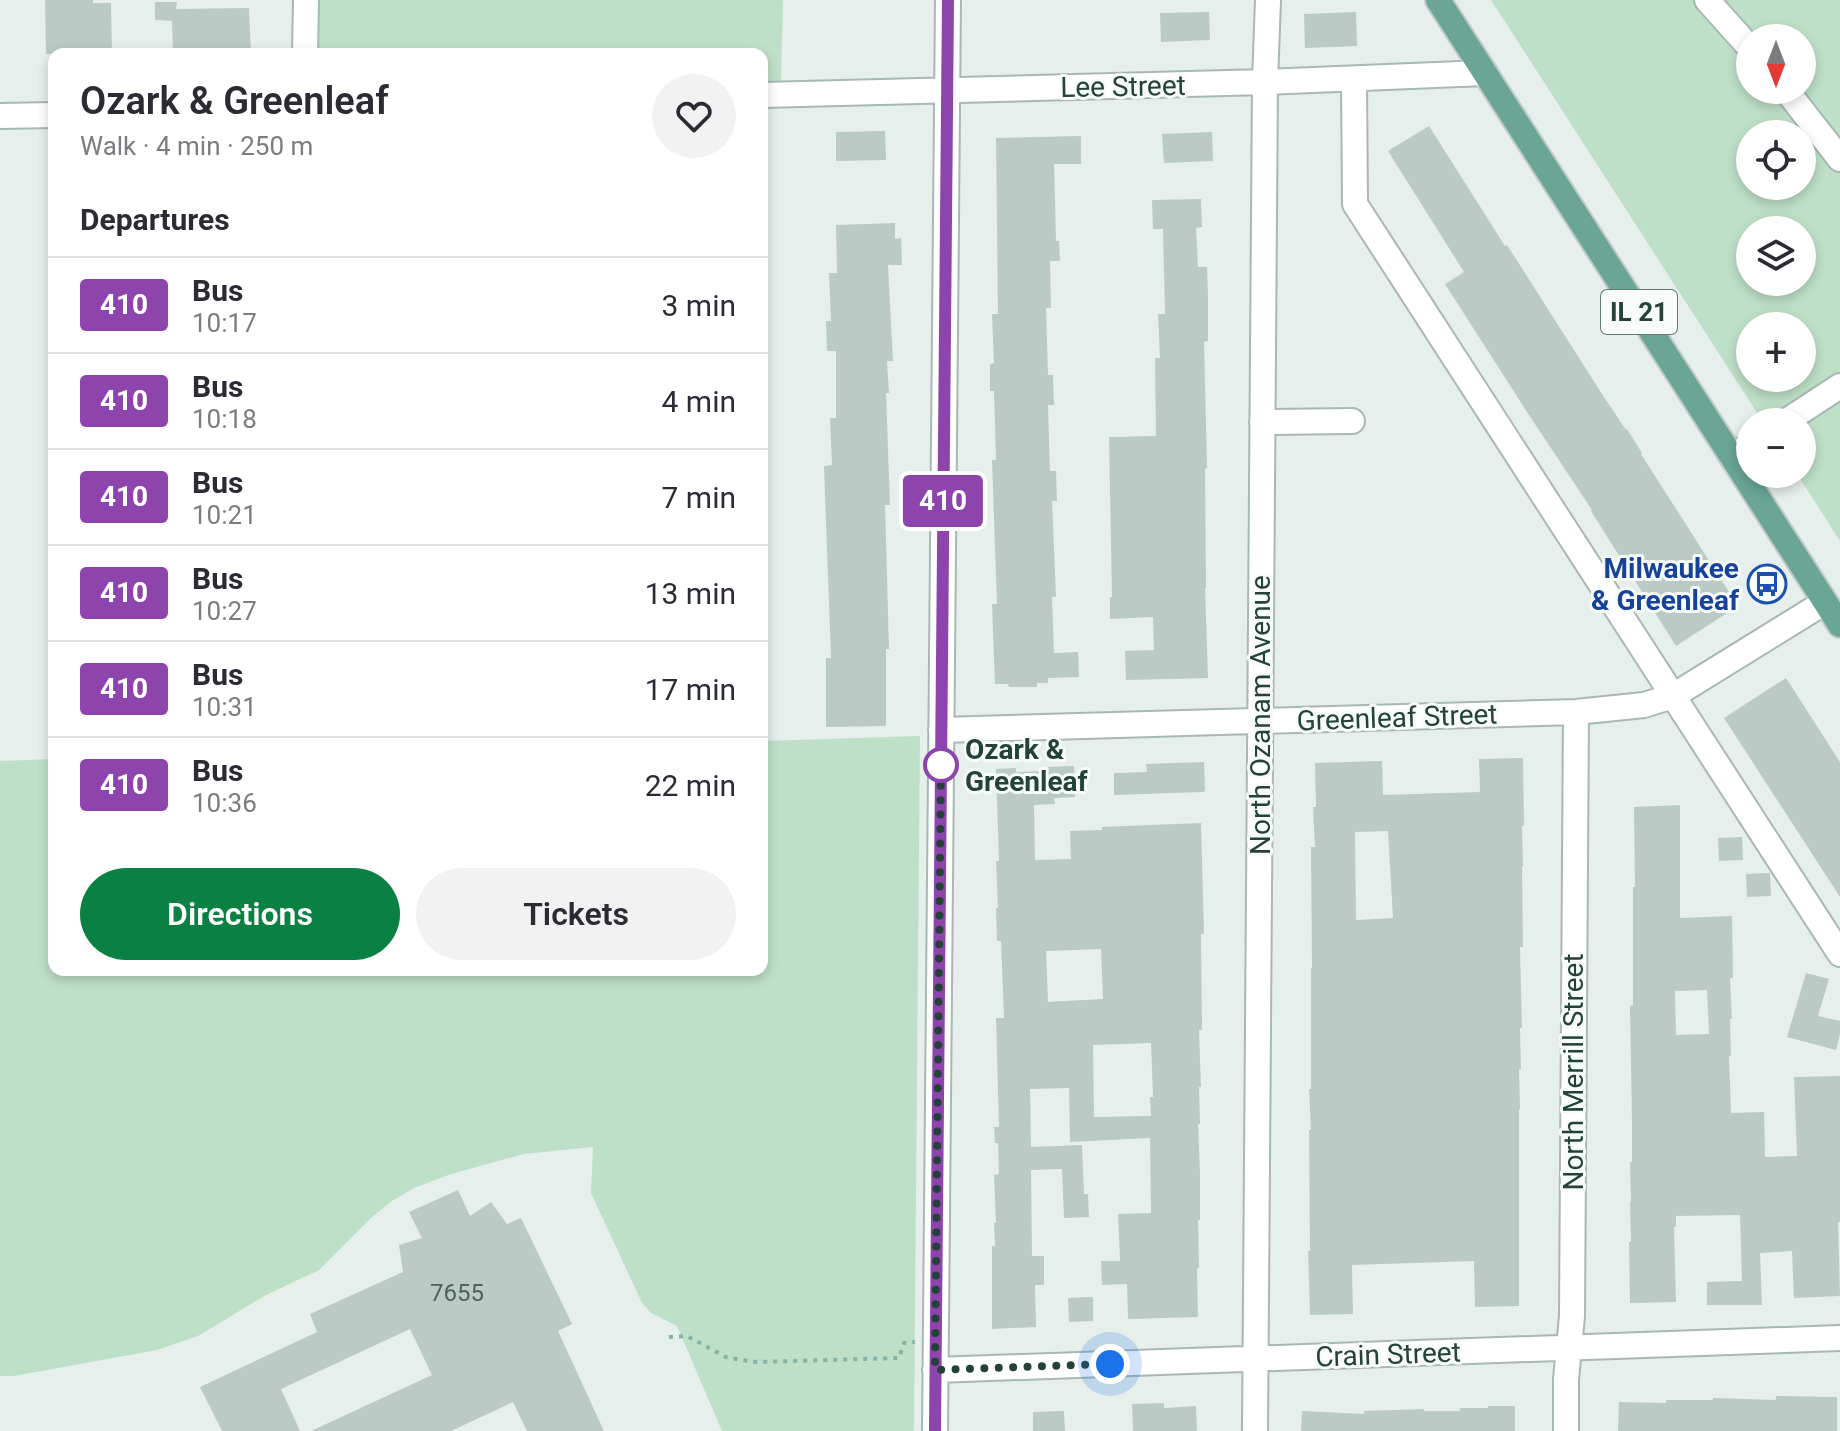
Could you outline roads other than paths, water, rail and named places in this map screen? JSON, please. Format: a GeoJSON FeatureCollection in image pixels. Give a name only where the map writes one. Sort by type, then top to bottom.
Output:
{"type":"FeatureCollection","features":[{"type":"Feature","properties":{"kind":"main road","name":"IL 21"},"geometry":{"type":"LineString","coordinates":[[1438,0],[1736,444]]}},
{"type":"Feature","properties":{"kind":"main road","name":"IL 21"},"geometry":{"type":"LineString","coordinates":[[1762,488],[1840,625]]}},
{"type":"Feature","properties":{"kind":"street"},"geometry":{"type":"LineString","coordinates":[[305,48],[306,0]]}},
{"type":"Feature","properties":{"kind":"street"},"geometry":{"type":"LineString","coordinates":[[935,1431],[948,0]]}},
{"type":"Feature","properties":{"kind":"street","name":"North Ozanam Avenue"},"geometry":{"type":"LineString","coordinates":[[1255,1431],[1268,0]]}},
{"type":"Feature","properties":{"kind":"street"},"geometry":{"type":"LineString","coordinates":[[1707,0],[1736,32]]}},
{"type":"Feature","properties":{"kind":"street","name":"Lee Street"},"geometry":{"type":"LineString","coordinates":[[768,95],[1485,73]]}},
{"type":"Feature","properties":{"kind":"street"},"geometry":{"type":"LineString","coordinates":[[1354,79],[1355,204],[1840,954]]}},
{"type":"Feature","properties":{"kind":"street"},"geometry":{"type":"LineString","coordinates":[[1797,104],[1840,159]]}},
{"type":"Feature","properties":{"kind":"street"},"geometry":{"type":"LineString","coordinates":[[0,116],[48,115]]}},
{"type":"Feature","properties":{"kind":"street"},"geometry":{"type":"LineString","coordinates":[[1806,408],[1840,386]]}},
{"type":"Feature","properties":{"kind":"street"},"geometry":{"type":"LineString","coordinates":[[1262,422],[1352,421]]}},
{"type":"Feature","properties":{"kind":"street","name":"Greenleaf Street"},"geometry":{"type":"LineString","coordinates":[[941,730],[1576,712],[1644,705],[1673,696],[1825,602]]}},
{"type":"Feature","properties":{"kind":"street","name":"North Merrill Street"},"geometry":{"type":"LineString","coordinates":[[1566,1431],[1566,1379],[1572,1316],[1576,712]]}},
{"type":"Feature","properties":{"kind":"street","name":"Crain Street"},"geometry":{"type":"LineString","coordinates":[[935,1370],[1840,1338]]}},
{"type":"Feature","properties":{"kind":"place","name":"Milwaukee & Greenleaf"},"geometry":{"type":"Point","coordinates":[1767,584]}},
{"type":"Feature","properties":{"kind":"place","name":"Ozark & Greenleaf"},"geometry":{"type":"Point","coordinates":[941,765]}}]}
